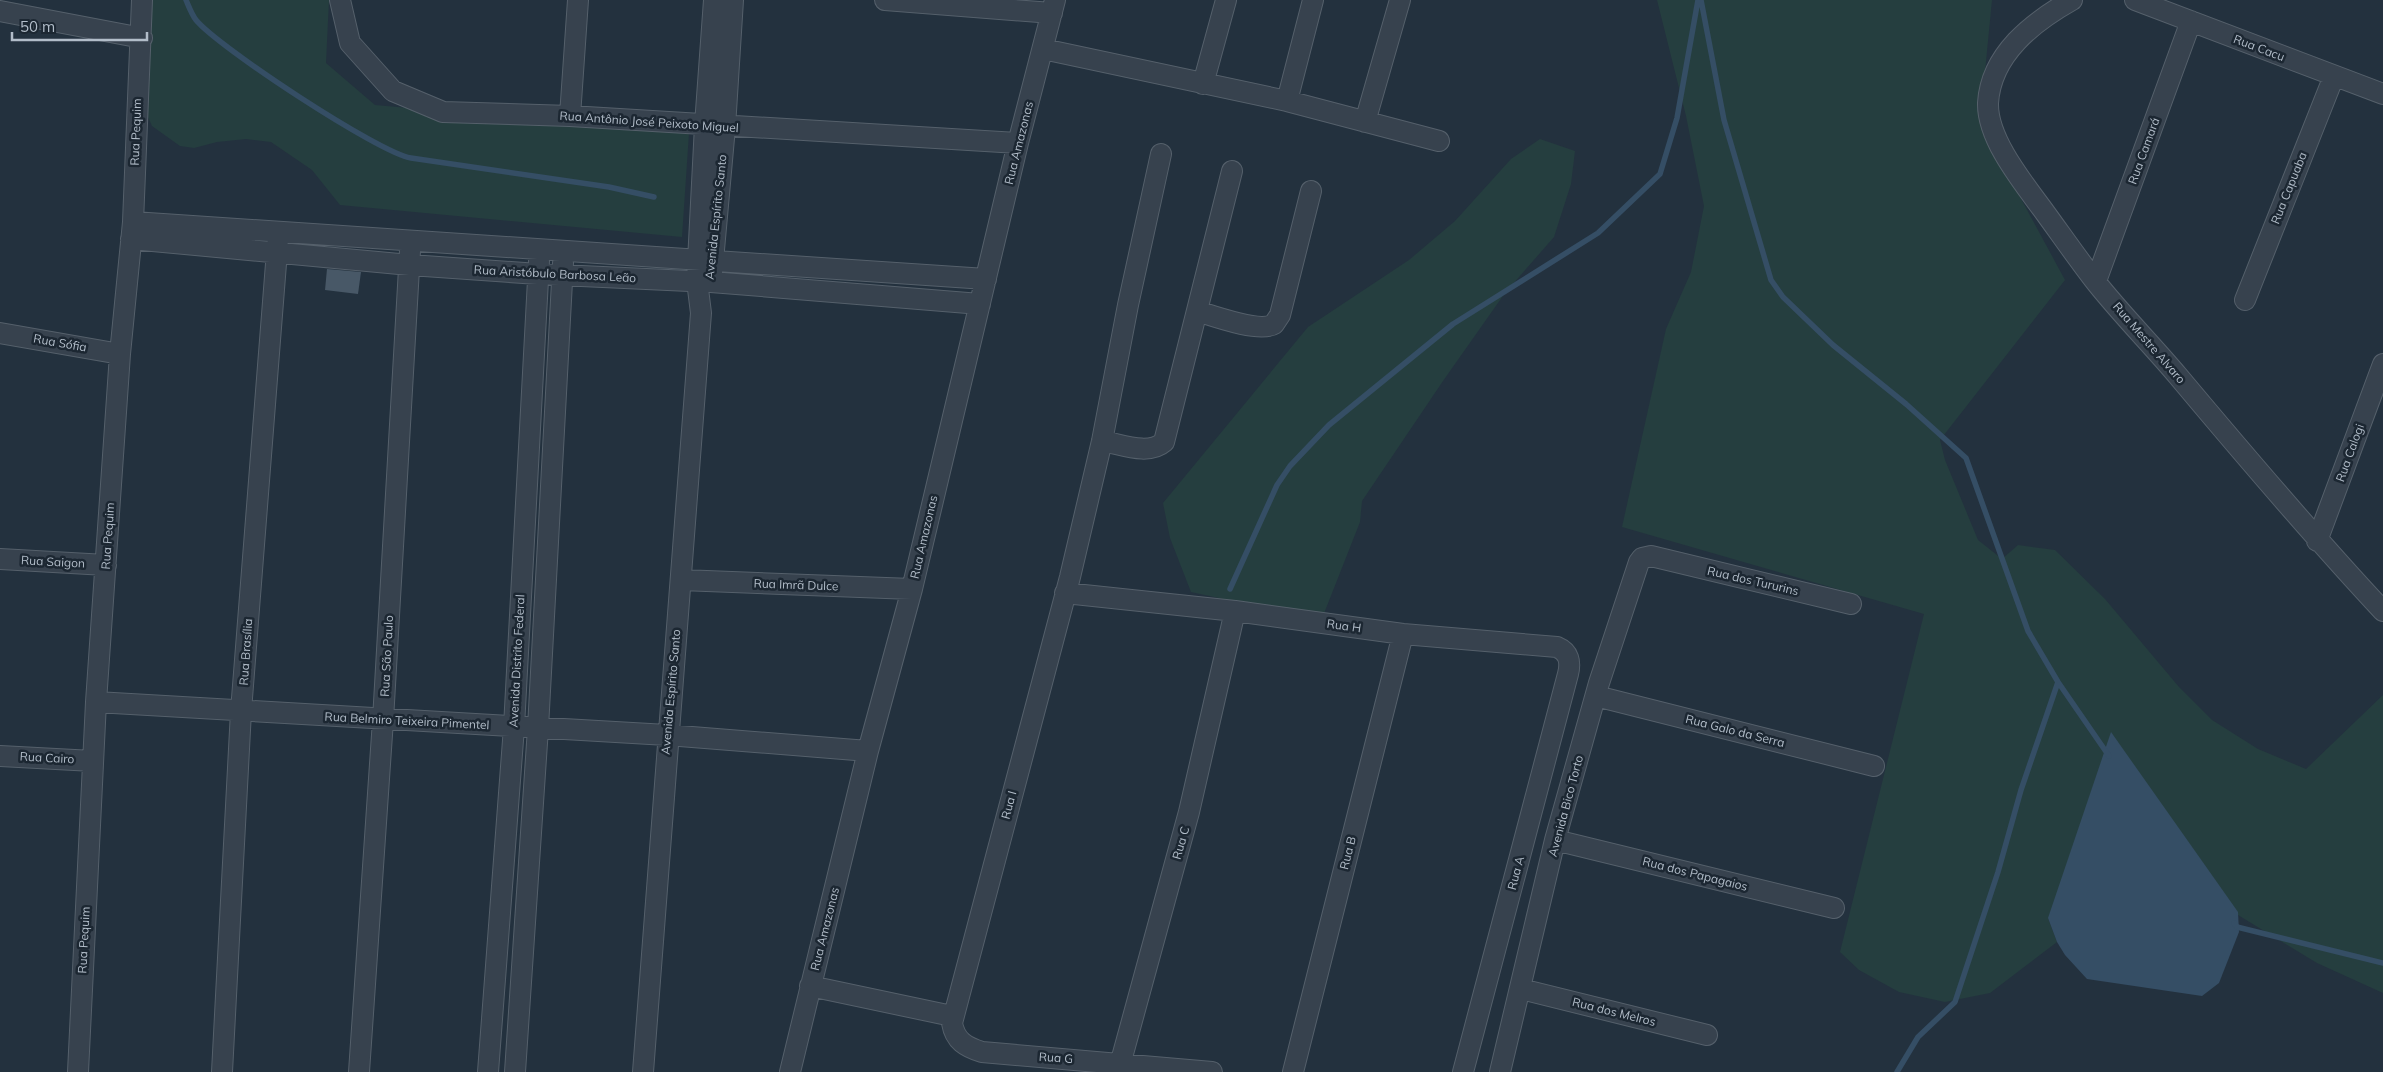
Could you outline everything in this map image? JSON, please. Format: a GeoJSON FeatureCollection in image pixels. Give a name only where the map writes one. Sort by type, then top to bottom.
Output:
{"type":"FeatureCollection","features":[{"type":"Feature","properties":{"kind":"street","name":"Rua Pequim"},"geometry":{"type":"LineString","coordinates":[[78,1072],[96,702],[120,354],[132,230],[142,38],[142,0]]}},
{"type":"Feature","properties":{"kind":"street","name":"Rua Antônio José Peixoto Miguel"},"geometry":{"type":"LineString","coordinates":[[340,0],[350,43],[393,91],[443,112],[570,116],[725,127],[1018,143]]}},
{"type":"Feature","properties":{"kind":"street"},"geometry":{"type":"LineString","coordinates":[[570,116],[578,0]]}},
{"type":"Feature","properties":{"kind":"street","name":"Avenida Espírito Santo"},"geometry":{"type":"LineString","coordinates":[[706,259],[705,125],[714,0]]}},
{"type":"Feature","properties":{"kind":"street","name":"Avenida Espírito Santo"},"geometry":{"type":"LineString","coordinates":[[643,1072],[667,735],[681,580],[701,312],[706,259],[725,127],[733,0]]}},
{"type":"Feature","properties":{"kind":"street"},"geometry":{"type":"LineString","coordinates":[[885,0],[1053,7]]}},
{"type":"Feature","properties":{"kind":"street"},"geometry":{"type":"LineString","coordinates":[[1203,84],[1226,0]]}},
{"type":"Feature","properties":{"kind":"street"},"geometry":{"type":"LineString","coordinates":[[1287,101],[1313,0]]}},
{"type":"Feature","properties":{"kind":"street"},"geometry":{"type":"LineString","coordinates":[[1365,122],[1400,0]]}},
{"type":"Feature","properties":{"kind":"street","name":"Rua Mestre Alvaro"},"geometry":{"type":"LineString","coordinates":[[2072,0],[2033,24],[2012,45],[1996,73],[1988,103],[1993,126],[2000,144],[2017,174],[2096,281],[2318,541],[2383,612]]}},
{"type":"Feature","properties":{"kind":"street","name":"Rua Cacu"},"geometry":{"type":"LineString","coordinates":[[2135,0],[2383,94]]}},
{"type":"Feature","properties":{"kind":"street","name":"Rua Amazonas"},"geometry":{"type":"LineString","coordinates":[[790,1072],[868,751],[912,590],[1018,143],[1044,49],[1053,7]]}},
{"type":"Feature","properties":{"kind":"street"},"geometry":{"type":"LineString","coordinates":[[0,11],[142,38]]}},
{"type":"Feature","properties":{"kind":"street","name":"Rua Camará"},"geometry":{"type":"LineString","coordinates":[[2096,281],[2190,21]]}},
{"type":"Feature","properties":{"kind":"street"},"geometry":{"type":"LineString","coordinates":[[1044,49],[1287,101],[1439,141]]}},
{"type":"Feature","properties":{"kind":"street","name":"Rua Capuaba"},"geometry":{"type":"LineString","coordinates":[[2245,300],[2334,76]]}},
{"type":"Feature","properties":{"kind":"street","name":"Rua I"},"geometry":{"type":"LineString","coordinates":[[952,1016],[1065,593],[1102,441],[1128,305],[1161,154]]}},
{"type":"Feature","properties":{"kind":"street"},"geometry":{"type":"LineString","coordinates":[[1102,441],[1147,449],[1159,446],[1164,442],[1232,171]]}},
{"type":"Feature","properties":{"kind":"street"},"geometry":{"type":"LineString","coordinates":[[1197,311],[1235,322],[1266,327],[1274,324],[1280,315],[1311,192]]}},
{"type":"Feature","properties":{"kind":"street"},"geometry":{"type":"LineString","coordinates":[[132,230],[278,232],[986,279]]}},
{"type":"Feature","properties":{"kind":"street","name":"Rua Aristóbulo Barbosa Leão"},"geometry":{"type":"LineString","coordinates":[[132,230],[277,252],[410,265],[538,274],[704,282],[980,304]]}},
{"type":"Feature","properties":{"kind":"street","name":"Rua Brasília"},"geometry":{"type":"LineString","coordinates":[[222,1072],[241,711],[278,232]]}},
{"type":"Feature","properties":{"kind":"street","name":"Rua São Paulo"},"geometry":{"type":"LineString","coordinates":[[359,1072],[383,720],[410,240]]}},
{"type":"Feature","properties":{"kind":"street","name":"Avenida Distrito Federal"},"geometry":{"type":"LineString","coordinates":[[488,1072],[514,727],[539,249]]}},
{"type":"Feature","properties":{"kind":"street","name":"Avenida Distrito Federal"},"geometry":{"type":"LineString","coordinates":[[515,1072],[538,728],[564,251]]}},
{"type":"Feature","properties":{"kind":"street","name":"Rua Sófia"},"geometry":{"type":"LineString","coordinates":[[0,333],[120,354]]}},
{"type":"Feature","properties":{"kind":"street","name":"Rua Calogi"},"geometry":{"type":"LineString","coordinates":[[2318,541],[2383,364]]}},
{"type":"Feature","properties":{"kind":"street","name":"Avenida Bico Torto"},"geometry":{"type":"LineString","coordinates":[[1500,1072],[1556,840],[1598,689],[1639,562],[1646,557],[1656,557]]}},
{"type":"Feature","properties":{"kind":"street","name":"Rua dos Tururins"},"geometry":{"type":"LineString","coordinates":[[1656,557],[1851,604]]}},
{"type":"Feature","properties":{"kind":"street","name":"Rua Saigon"},"geometry":{"type":"LineString","coordinates":[[0,559],[106,565]]}},
{"type":"Feature","properties":{"kind":"street","name":"Rua Imrã Dulce"},"geometry":{"type":"LineString","coordinates":[[681,580],[912,590]]}},
{"type":"Feature","properties":{"kind":"street","name":"Rua H"},"geometry":{"type":"LineString","coordinates":[[1065,593],[1234,611],[1403,634],[1557,647],[1568,657],[1570,665],[1568,674]]}},
{"type":"Feature","properties":{"kind":"street","name":"Rua C"},"geometry":{"type":"LineString","coordinates":[[1119,1067],[1190,812],[1234,611]]}},
{"type":"Feature","properties":{"kind":"street","name":"Rua B"},"geometry":{"type":"LineString","coordinates":[[1293,1072],[1403,634]]}},
{"type":"Feature","properties":{"kind":"street"},"geometry":{"type":"LineString","coordinates":[[1568,674],[1598,689]]}},
{"type":"Feature","properties":{"kind":"street","name":"Rua A"},"geometry":{"type":"LineString","coordinates":[[1463,1072],[1568,674]]}},
{"type":"Feature","properties":{"kind":"street","name":"Rua Galo da Serra"},"geometry":{"type":"LineString","coordinates":[[1598,689],[1874,766]]}},
{"type":"Feature","properties":{"kind":"street","name":"Rua Belmiro Teixeira Pimentel"},"geometry":{"type":"LineString","coordinates":[[96,702],[667,735],[868,751]]}},
{"type":"Feature","properties":{"kind":"street","name":"Rua Cairo"},"geometry":{"type":"LineString","coordinates":[[0,756],[93,760]]}},
{"type":"Feature","properties":{"kind":"street","name":"Rua dos Papagaios"},"geometry":{"type":"LineString","coordinates":[[1556,840],[1834,908]]}},
{"type":"Feature","properties":{"kind":"street"},"geometry":{"type":"LineString","coordinates":[[810,986],[952,1016]]}},
{"type":"Feature","properties":{"kind":"street","name":"Rua dos Melros"},"geometry":{"type":"LineString","coordinates":[[1521,989],[1707,1035]]}},
{"type":"Feature","properties":{"kind":"street","name":"Rua G"},"geometry":{"type":"LineString","coordinates":[[952,1016],[954,1031],[958,1039],[964,1045],[974,1049],[1119,1067],[1212,1072]]}},
{"type":"Feature","properties":{"kind":"green space"},"geometry":{"type":"Polygon","coordinates":[[[147,0],[329,0],[326,63],[375,105],[689,133],[682,237],[340,205],[312,170],[271,142],[246,139],[217,142],[194,148],[180,146],[152,126],[133,84],[147,0]]]}},
{"type":"Feature","properties":{"kind":"green space"},"geometry":{"type":"Polygon","coordinates":[[[1657,0],[1992,0],[1980,123],[2065,280],[1940,440],[1945,460],[1978,540],[2002,559],[2018,545],[2055,550],[2105,599],[2179,687],[2212,720],[2258,749],[2306,769],[2383,695],[2383,993],[2317,963],[2238,915],[2237,912],[2048,918],[2057,942],[1990,993],[1945,1002],[1899,992],[1859,970],[1840,952],[1924,614],[1622,527],[1666,329],[1691,272],[1704,206],[1686,116],[1657,0]]]}},
{"type":"Feature","properties":{"kind":"green space"},"geometry":{"type":"Polygon","coordinates":[[[1540,139],[1575,151],[1571,184],[1554,237],[1505,293],[1362,501],[1360,522],[1323,616],[1265,608],[1191,592],[1170,538],[1163,503],[1308,327],[1409,260],[1455,221],[1511,159],[1540,139]]]}},
{"type":"Feature","properties":{"kind":"water"},"geometry":{"type":"Polygon","coordinates":[[[2111,732],[2238,912],[2239,932],[2219,983],[2202,996],[2087,979],[2065,955],[2057,942],[2048,918],[2111,732]]]}},
{"type":"Feature","properties":{"kind":"building"},"geometry":{"type":"Polygon","coordinates":[[[327,269],[361,272],[358,294],[325,290],[327,269]]]}},
{"type":"Feature","properties":{"kind":"waterway"},"geometry":{"type":"LineString","coordinates":[[186,0],[196,20],[234,52],[300,97],[393,152],[411,158],[609,187],[654,197]]}},
{"type":"Feature","properties":{"kind":"waterway"},"geometry":{"type":"LineString","coordinates":[[1230,589],[1277,485],[1290,466],[1329,425],[1453,324],[1598,233],[1660,174],[1677,118],[1698,0]]}},
{"type":"Feature","properties":{"kind":"waterway"},"geometry":{"type":"LineString","coordinates":[[1701,0],[1724,120],[1771,280],[1783,297],[1833,345],[1906,404],[1966,458],[2028,631],[2058,682],[2109,756]]}},
{"type":"Feature","properties":{"kind":"waterway"},"geometry":{"type":"LineString","coordinates":[[1897,1072],[1918,1037],[1955,1002],[1998,872],[2021,790],[2058,682]]}},
{"type":"Feature","properties":{"kind":"waterway"},"geometry":{"type":"LineString","coordinates":[[2234,923],[2237,927],[2383,963]]}}]}
